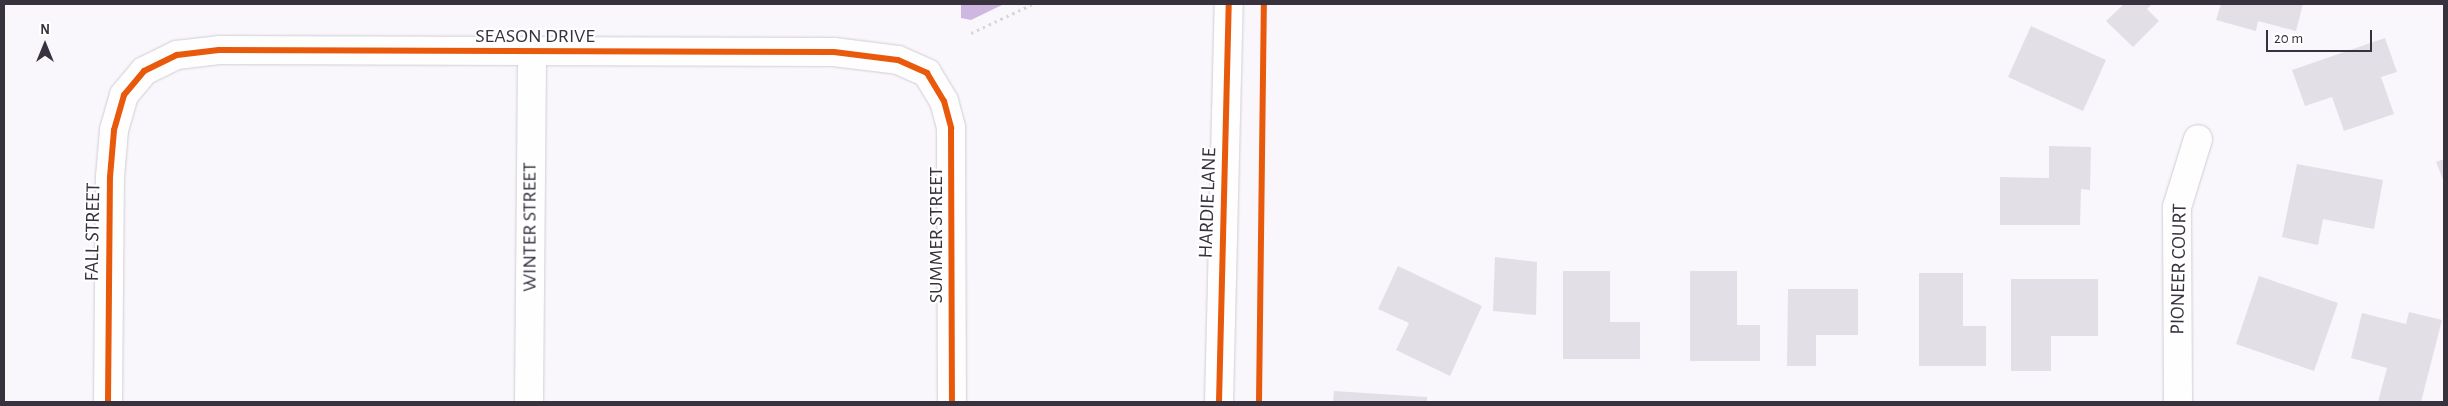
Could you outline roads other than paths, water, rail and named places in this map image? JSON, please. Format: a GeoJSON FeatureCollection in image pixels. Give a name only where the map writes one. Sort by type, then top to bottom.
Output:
{"type":"FeatureCollection","features":[{"type":"Feature","properties":{"kind":"street","name":"HARDIE LANE"},"geometry":{"type":"LineString","coordinates":[[1218,402],[1229,4]]}},
{"type":"Feature","properties":{"kind":"street","name":"SEASON DRIVE"},"geometry":{"type":"LineString","coordinates":[[144,72],[177,55],[219,50],[834,52],[898,60],[927,73]]}},
{"type":"Feature","properties":{"kind":"street","name":"WINTER STREET"},"geometry":{"type":"LineString","coordinates":[[530,402],[532,52]]}},
{"type":"Feature","properties":{"kind":"street","name":"FALL STREET"},"geometry":{"type":"LineString","coordinates":[[108,402],[110,177],[114,130],[124,95],[144,72]]}},
{"type":"Feature","properties":{"kind":"street","name":"SUMMER STREET"},"geometry":{"type":"LineString","coordinates":[[927,73],[944,102],[951,128],[952,402]]}},
{"type":"Feature","properties":{"kind":"street","name":"PIONEER COURT"},"geometry":{"type":"LineString","coordinates":[[2178,402],[2177,207],[2198,138]]}}]}
